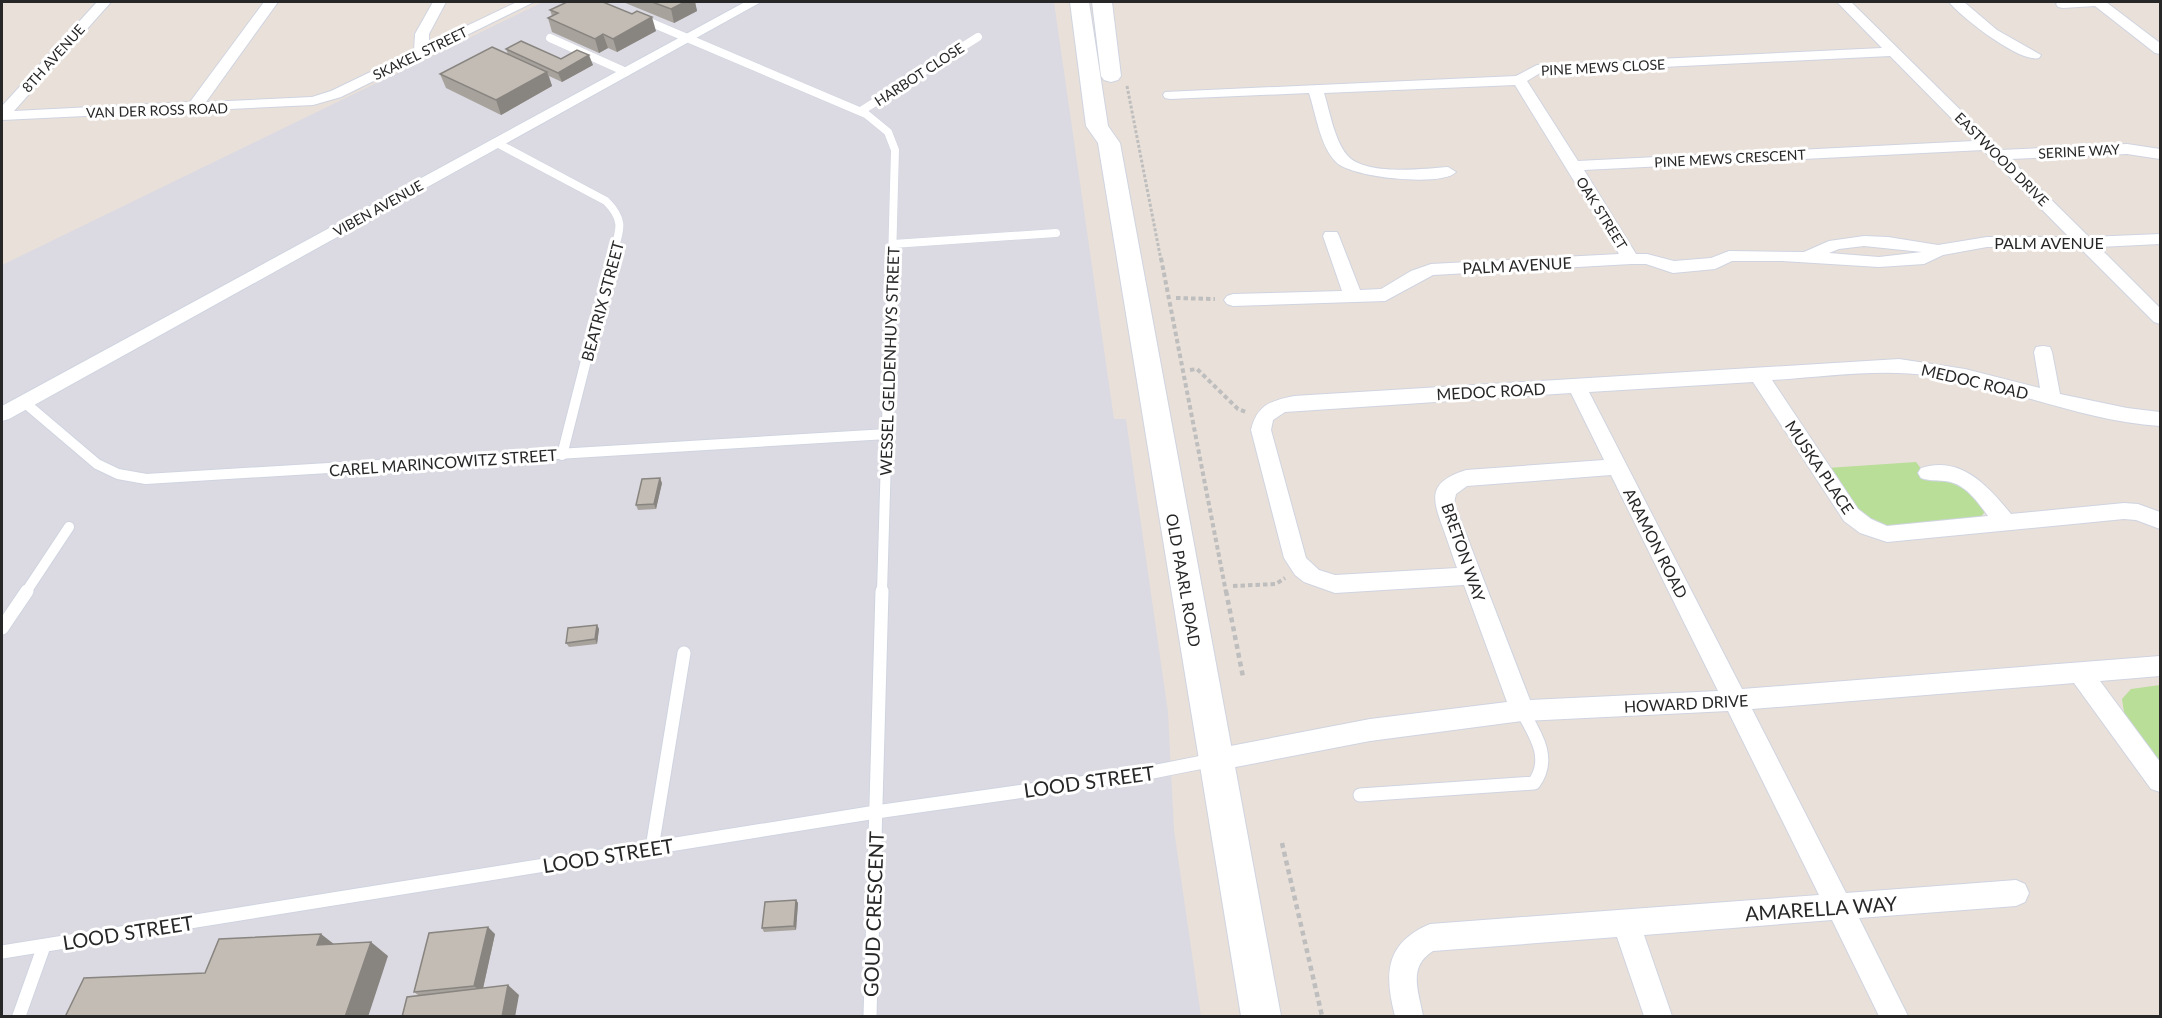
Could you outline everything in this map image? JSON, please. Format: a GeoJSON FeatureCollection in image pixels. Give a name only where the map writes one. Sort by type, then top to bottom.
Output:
{"type":"FeatureCollection","features":[{"type":"Feature","properties":{"kind":"main road","name":"OLD PAARL ROAD"},"geometry":{"type":"LineString","coordinates":[[1079,2],[1097,126],[1109,143],[1261,1017]]}},
{"type":"Feature","properties":{"kind":"main road","name":"OLD PAARL ROAD"},"geometry":{"type":"LineString","coordinates":[[1102,2],[1117,92],[1116,123],[1109,143]]}},
{"type":"Feature","properties":{"kind":"street","name":"8TH AVENUE"},"geometry":{"type":"LineString","coordinates":[[2,116],[104,2]]}},
{"type":"Feature","properties":{"kind":"street"},"geometry":{"type":"LineString","coordinates":[[194,108],[271,2]]}},
{"type":"Feature","properties":{"kind":"street"},"geometry":{"type":"LineString","coordinates":[[421,53],[422,34],[439,2]]}},
{"type":"Feature","properties":{"kind":"street","name":"SKAKEL STREET"},"geometry":{"type":"LineString","coordinates":[[313,101],[336,94],[527,2]]}},
{"type":"Feature","properties":{"kind":"street","name":"VIBEN AVENUE"},"geometry":{"type":"LineString","coordinates":[[2,414],[754,2]]}},
{"type":"Feature","properties":{"kind":"street","name":"EASTWOOD DRIVE"},"geometry":{"type":"LineString","coordinates":[[1844,2],[2160,318]]}},
{"type":"Feature","properties":{"kind":"street"},"geometry":{"type":"LineString","coordinates":[[1956,2],[1992,33],[2034,55]]}},
{"type":"Feature","properties":{"kind":"street"},"geometry":{"type":"LineString","coordinates":[[2063,4],[2096,2],[2160,50]]}},
{"type":"Feature","properties":{"kind":"street","name":"PINE MEWS CLOSE"},"geometry":{"type":"LineString","coordinates":[[1170,95],[1519,80],[1537,69],[1894,52]]}},
{"type":"Feature","properties":{"kind":"street"},"geometry":{"type":"LineString","coordinates":[[1519,80],[1574,166]]}},
{"type":"Feature","properties":{"kind":"street"},"geometry":{"type":"LineString","coordinates":[[1314,89],[1340,156],[1349,165],[1382,173],[1448,172]]}},
{"type":"Feature","properties":{"kind":"street","name":"VAN DER ROSS ROAD"},"geometry":{"type":"LineString","coordinates":[[2,116],[313,101]]}},
{"type":"Feature","properties":{"kind":"street","name":"SERINE WAY"},"geometry":{"type":"LineString","coordinates":[[1993,150],[2127,149],[2160,154]]}},
{"type":"Feature","properties":{"kind":"street","name":"PINE MEWS CRESCENT"},"geometry":{"type":"LineString","coordinates":[[1574,166],[1993,150]]}},
{"type":"Feature","properties":{"kind":"street","name":"OAK STREET"},"geometry":{"type":"LineString","coordinates":[[1574,166],[1631,259]]}},
{"type":"Feature","properties":{"kind":"street"},"geometry":{"type":"LineString","coordinates":[[1331,236],[1353,296]]}},
{"type":"Feature","properties":{"kind":"street","name":"PALM AVENUE"},"geometry":{"type":"LineString","coordinates":[[1805,258],[1837,244],[1859,241],[1895,242],[1938,250],[1987,242],[2160,239]]}},
{"type":"Feature","properties":{"kind":"street"},"geometry":{"type":"LineString","coordinates":[[1859,241],[1879,262]]}},
{"type":"Feature","properties":{"kind":"street","name":"PALM AVENUE"},"geometry":{"type":"LineString","coordinates":[[1233,300],[1389,294],[1417,275],[1431,270],[1631,259],[1647,259],[1673,267],[1715,263],[1729,256],[1879,262],[1924,259],[1938,250]]}},
{"type":"Feature","properties":{"kind":"street","name":"MEDOC ROAD"},"geometry":{"type":"LineString","coordinates":[[2043,352],[2051,398]]}},
{"type":"Feature","properties":{"kind":"street","name":"MEDOC ROAD"},"geometry":{"type":"LineString","coordinates":[[1264,417],[1273,409],[1286,404],[1916,367],[1956,374],[2131,416],[2160,420]]}},
{"type":"Feature","properties":{"kind":"street","name":"MUSKA PLACE"},"geometry":{"type":"LineString","coordinates":[[1759,375],[1851,515],[1866,528],[1887,534],[2124,511],[2146,514],[2160,521]]}},
{"type":"Feature","properties":{"kind":"street","name":"ARAMON ROAD"},"geometry":{"type":"LineString","coordinates":[[1577,386],[1893,1017]]}},
{"type":"Feature","properties":{"kind":"street"},"geometry":{"type":"LineString","coordinates":[[1264,417],[1261,430],[1295,558],[1302,569],[1314,579],[1335,584],[1471,576]]}},
{"type":"Feature","properties":{"kind":"street","name":"BRETON WAY"},"geometry":{"type":"LineString","coordinates":[[1522,711],[1444,503],[1444,495],[1452,484],[1466,478],[1618,467]]}},
{"type":"Feature","properties":{"kind":"street"},"geometry":{"type":"LineString","coordinates":[[1928,473],[1953,473],[1969,480],[2006,523]]}},
{"type":"Feature","properties":{"kind":"street","name":"HOWARD DRIVE"},"geometry":{"type":"LineString","coordinates":[[1215,760],[1370,730],[1522,711],[1735,700],[2160,666]]}},
{"type":"Feature","properties":{"kind":"street"},"geometry":{"type":"LineString","coordinates":[[2080,672],[2160,781]]}},
{"type":"Feature","properties":{"kind":"street","name":"AMARELLA WAY"},"geometry":{"type":"LineString","coordinates":[[1409,1017],[1401,980],[1406,961],[1414,948],[1430,938],[2016,892]]}},
{"type":"Feature","properties":{"kind":"street"},"geometry":{"type":"LineString","coordinates":[[1626,923],[1658,1017]]}},
{"type":"Feature","properties":{"kind":"lane","name":"WESSEL GELDENHUYS STREET"},"geometry":{"type":"LineString","coordinates":[[630,14],[861,111],[882,125],[893,141],[895,150],[876,812]]}},
{"type":"Feature","properties":{"kind":"lane","name":"HARBOT CLOSE"},"geometry":{"type":"LineString","coordinates":[[861,111],[978,37]]}},
{"type":"Feature","properties":{"kind":"lane"},"geometry":{"type":"LineString","coordinates":[[549,38],[626,72]]}},
{"type":"Feature","properties":{"kind":"lane","name":"BEATRIX STREET"},"geometry":{"type":"LineString","coordinates":[[497,143],[606,201],[616,211],[621,222],[562,455]]}},
{"type":"Feature","properties":{"kind":"lane"},"geometry":{"type":"LineString","coordinates":[[892,244],[1056,233]]}},
{"type":"Feature","properties":{"kind":"lane","name":"CAREL MARINCOWITZ STREET"},"geometry":{"type":"LineString","coordinates":[[24,402],[97,464],[118,474],[146,479],[887,434]]}},
{"type":"Feature","properties":{"kind":"lane"},"geometry":{"type":"LineString","coordinates":[[2,628],[69,527]]}},
{"type":"Feature","properties":{"kind":"lane"},"geometry":{"type":"LineString","coordinates":[[652,848],[684,653]]}},
{"type":"Feature","properties":{"kind":"lane"},"geometry":{"type":"LineString","coordinates":[[1360,795],[1534,783],[1543,769],[1544,754],[1522,711]]}},
{"type":"Feature","properties":{"kind":"lane","name":"LOOD STREET"},"geometry":{"type":"LineString","coordinates":[[2,952],[876,812],[1137,775],[1215,760]]}},
{"type":"Feature","properties":{"kind":"lane","name":"GOUD CRESCENT"},"geometry":{"type":"LineString","coordinates":[[870,1017],[876,812]]}},
{"type":"Feature","properties":{"kind":"lane"},"geometry":{"type":"LineString","coordinates":[[19,1017],[44,946]]}},
{"type":"Feature","properties":{"kind":"path"},"geometry":{"type":"LineString","coordinates":[[1117,92],[1243,677]]}},
{"type":"Feature","properties":{"kind":"path"},"geometry":{"type":"LineString","coordinates":[[1176,298],[1233,300]]}},
{"type":"Feature","properties":{"kind":"path"},"geometry":{"type":"LineString","coordinates":[[1190,370],[1197,369],[1238,409],[1264,417]]}},
{"type":"Feature","properties":{"kind":"path"},"geometry":{"type":"LineString","coordinates":[[1233,586],[1275,584],[1302,569]]}},
{"type":"Feature","properties":{"kind":"path"},"geometry":{"type":"LineString","coordinates":[[1282,843],[1322,1017]]}},
{"type":"Feature","properties":{"kind":"shaded area"},"geometry":{"type":"Polygon","coordinates":[[[543,2],[1054,2],[1114,419],[1126,419],[1168,712],[1174,830],[1201,1016],[2,1016],[2,265],[543,2]]]}},
{"type":"Feature","properties":{"kind":"green space"},"geometry":{"type":"Polygon","coordinates":[[[1916,462],[1929,479],[1949,480],[1968,490],[1985,511],[1980,519],[1889,527],[1862,519],[1827,468],[1916,462]]]}},
{"type":"Feature","properties":{"kind":"green space"},"geometry":{"type":"Polygon","coordinates":[[[2160,685],[2160,770],[2119,712],[2124,712],[2122,699],[2131,689],[2160,685]]]}},
{"type":"Feature","properties":{"kind":"building"},"geometry":{"type":"Polygon","coordinates":[[[567,2],[603,2],[632,14],[637,11],[652,17],[613,39],[603,34],[595,39],[548,18],[558,13],[550,10],[567,2]]]}},
{"type":"Feature","properties":{"kind":"building"},"geometry":{"type":"Polygon","coordinates":[[[652,2],[685,2],[671,9],[652,2]]]}},
{"type":"Feature","properties":{"kind":"building"},"geometry":{"type":"Polygon","coordinates":[[[521,41],[561,59],[577,50],[589,55],[558,73],[506,49],[521,41]]]}},
{"type":"Feature","properties":{"kind":"building"},"geometry":{"type":"Polygon","coordinates":[[[492,47],[547,72],[496,100],[440,74],[492,47]]]}},
{"type":"Feature","properties":{"kind":"building"},"geometry":{"type":"Polygon","coordinates":[[[660,478],[654,504],[636,505],[642,479],[660,478]]]}},
{"type":"Feature","properties":{"kind":"building"},"geometry":{"type":"Polygon","coordinates":[[[597,625],[595,639],[566,643],[568,628],[597,625]]]}},
{"type":"Feature","properties":{"kind":"building"},"geometry":{"type":"Polygon","coordinates":[[[796,900],[794,926],[762,928],[765,902],[796,900]]]}},
{"type":"Feature","properties":{"kind":"building"},"geometry":{"type":"Polygon","coordinates":[[[488,927],[474,986],[414,992],[429,933],[488,927]]]}},
{"type":"Feature","properties":{"kind":"building"},"geometry":{"type":"Polygon","coordinates":[[[321,934],[317,945],[371,942],[345,1017],[65,1017],[84,978],[205,973],[219,939],[321,934]]]}},
{"type":"Feature","properties":{"kind":"building"},"geometry":{"type":"Polygon","coordinates":[[[508,985],[502,1017],[402,1017],[407,997],[508,985]]]}}]}
